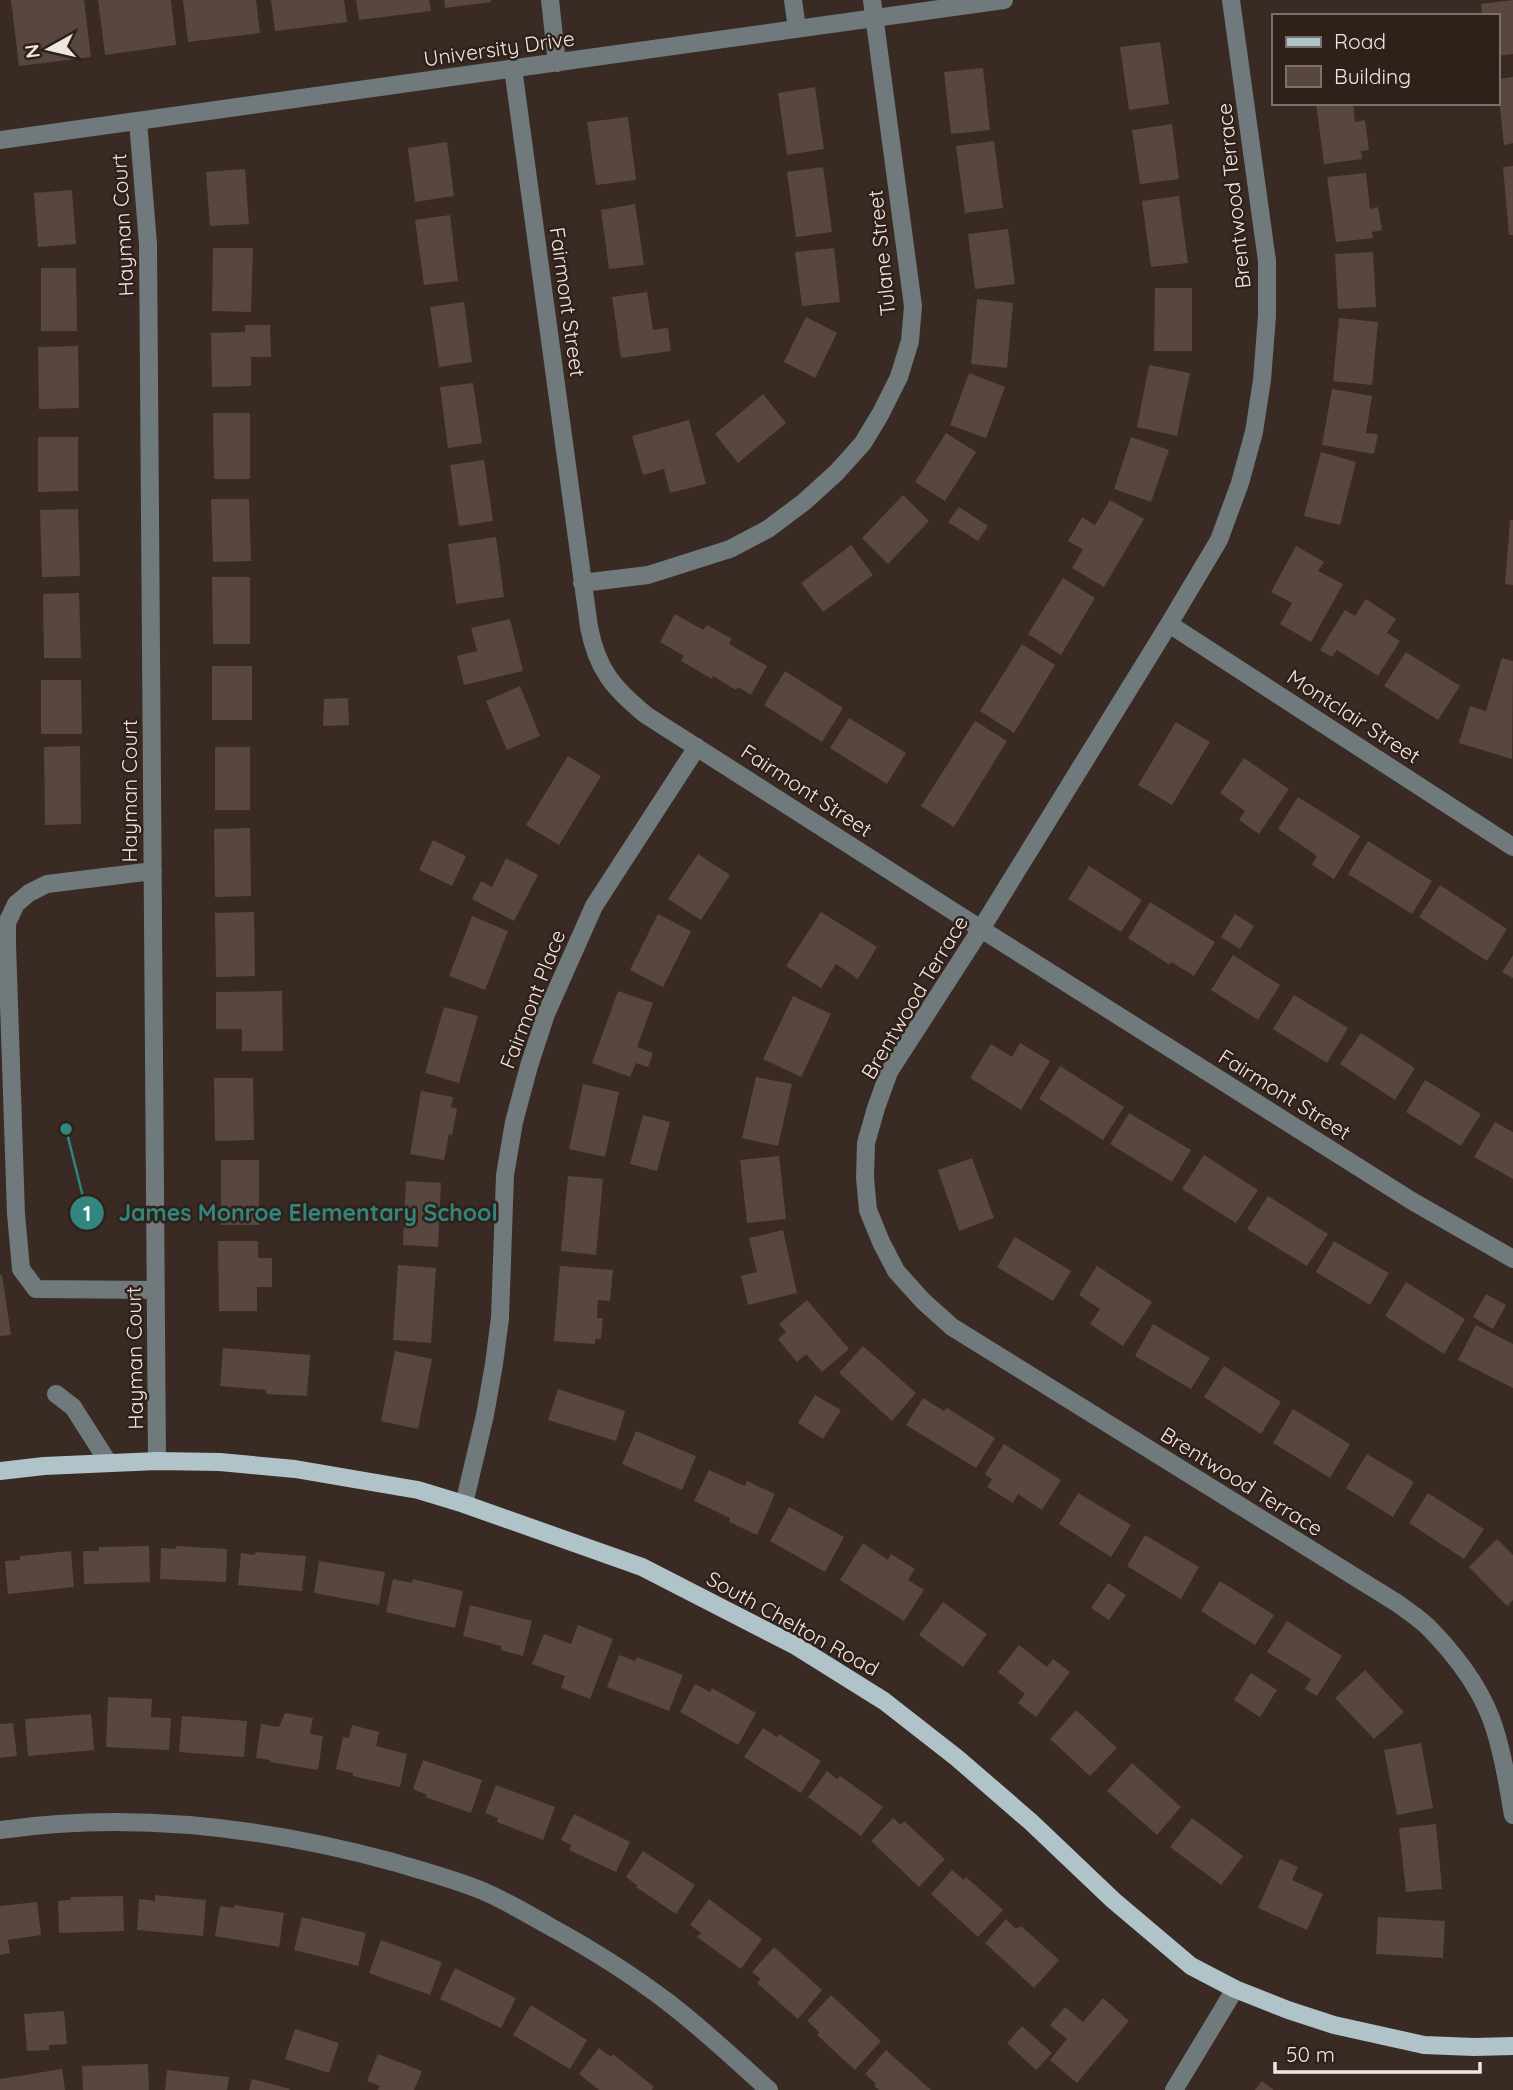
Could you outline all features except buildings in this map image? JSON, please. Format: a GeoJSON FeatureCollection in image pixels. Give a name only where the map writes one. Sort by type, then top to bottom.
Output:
{"type":"FeatureCollection","features":[{"type":"Feature","properties":{"kind":"main road","name":"South Chelton Road"},"geometry":{"type":"LineString","coordinates":[[0,1471],[44,1466],[157,1461],[220,1462],[295,1469],[418,1490],[642,1567],[796,1646],[873,1694],[957,1758],[1031,1822],[1113,1900],[1191,1966],[1234,1989],[1334,2025],[1424,2045],[1513,2046]]}},
{"type":"Feature","properties":{"kind":"street"},"geometry":{"type":"LineString","coordinates":[[550,0],[558,63]]}},
{"type":"Feature","properties":{"kind":"street"},"geometry":{"type":"LineString","coordinates":[[793,0],[797,29]]}},
{"type":"Feature","properties":{"kind":"street","name":"Tulane Street"},"geometry":{"type":"LineString","coordinates":[[582,583],[648,575],[730,549],[768,529],[804,502],[836,473],[863,443],[899,377],[910,341],[914,306],[872,0]]}},
{"type":"Feature","properties":{"kind":"street","name":"University Drive"},"geometry":{"type":"LineString","coordinates":[[0,140],[1004,0]]}},
{"type":"Feature","properties":{"kind":"street","name":"Brentwood Terrace"},"geometry":{"type":"LineString","coordinates":[[1231,0],[1267,261],[1267,316],[1262,380],[1254,432],[1240,483],[1219,540],[1169,624],[981,929],[889,1072],[866,1143],[868,1210],[896,1271],[923,1301],[952,1327],[1397,1603],[1430,1628],[1458,1661],[1480,1695],[1495,1728],[1513,1815]]}},
{"type":"Feature","properties":{"kind":"street","name":"Fairmont Street"},"geometry":{"type":"LineString","coordinates":[[513,68],[582,583],[593,650],[605,674],[639,709],[697,747],[1412,1201],[1513,1259]]}},
{"type":"Feature","properties":{"kind":"street","name":"Hayman Court"},"geometry":{"type":"LineString","coordinates":[[138,121],[148,244],[157,1461]]}},
{"type":"Feature","properties":{"kind":"street","name":"Montclair Street"},"geometry":{"type":"LineString","coordinates":[[1169,624],[1513,847]]}},
{"type":"Feature","properties":{"kind":"street","name":"Fairmont Place"},"geometry":{"type":"LineString","coordinates":[[464,1504],[494,1364],[500,1318],[505,1175],[514,1122],[529,1066],[546,1014],[594,906],[697,747]]}},
{"type":"Feature","properties":{"kind":"street"},"geometry":{"type":"LineString","coordinates":[[153,871],[47,884],[29,893],[16,904],[7,923],[6,944],[16,1214],[21,1269],[36,1289],[156,1290]]}},
{"type":"Feature","properties":{"kind":"street"},"geometry":{"type":"LineString","coordinates":[[56,1394],[74,1407],[108,1462]]}},
{"type":"Feature","properties":{"kind":"street"},"geometry":{"type":"LineString","coordinates":[[0,1830],[78,1822],[136,1822],[278,1835],[345,1849],[484,1891],[580,1943],[628,1973],[711,2037],[769,2090]]}},
{"type":"Feature","properties":{"kind":"street"},"geometry":{"type":"LineString","coordinates":[[1174,2090],[1234,1989]]}},
{"type":"Feature","properties":{"kind":"place","name":"James Monroe Elementary School"},"geometry":{"type":"Point","coordinates":[66,1129]}}]}
